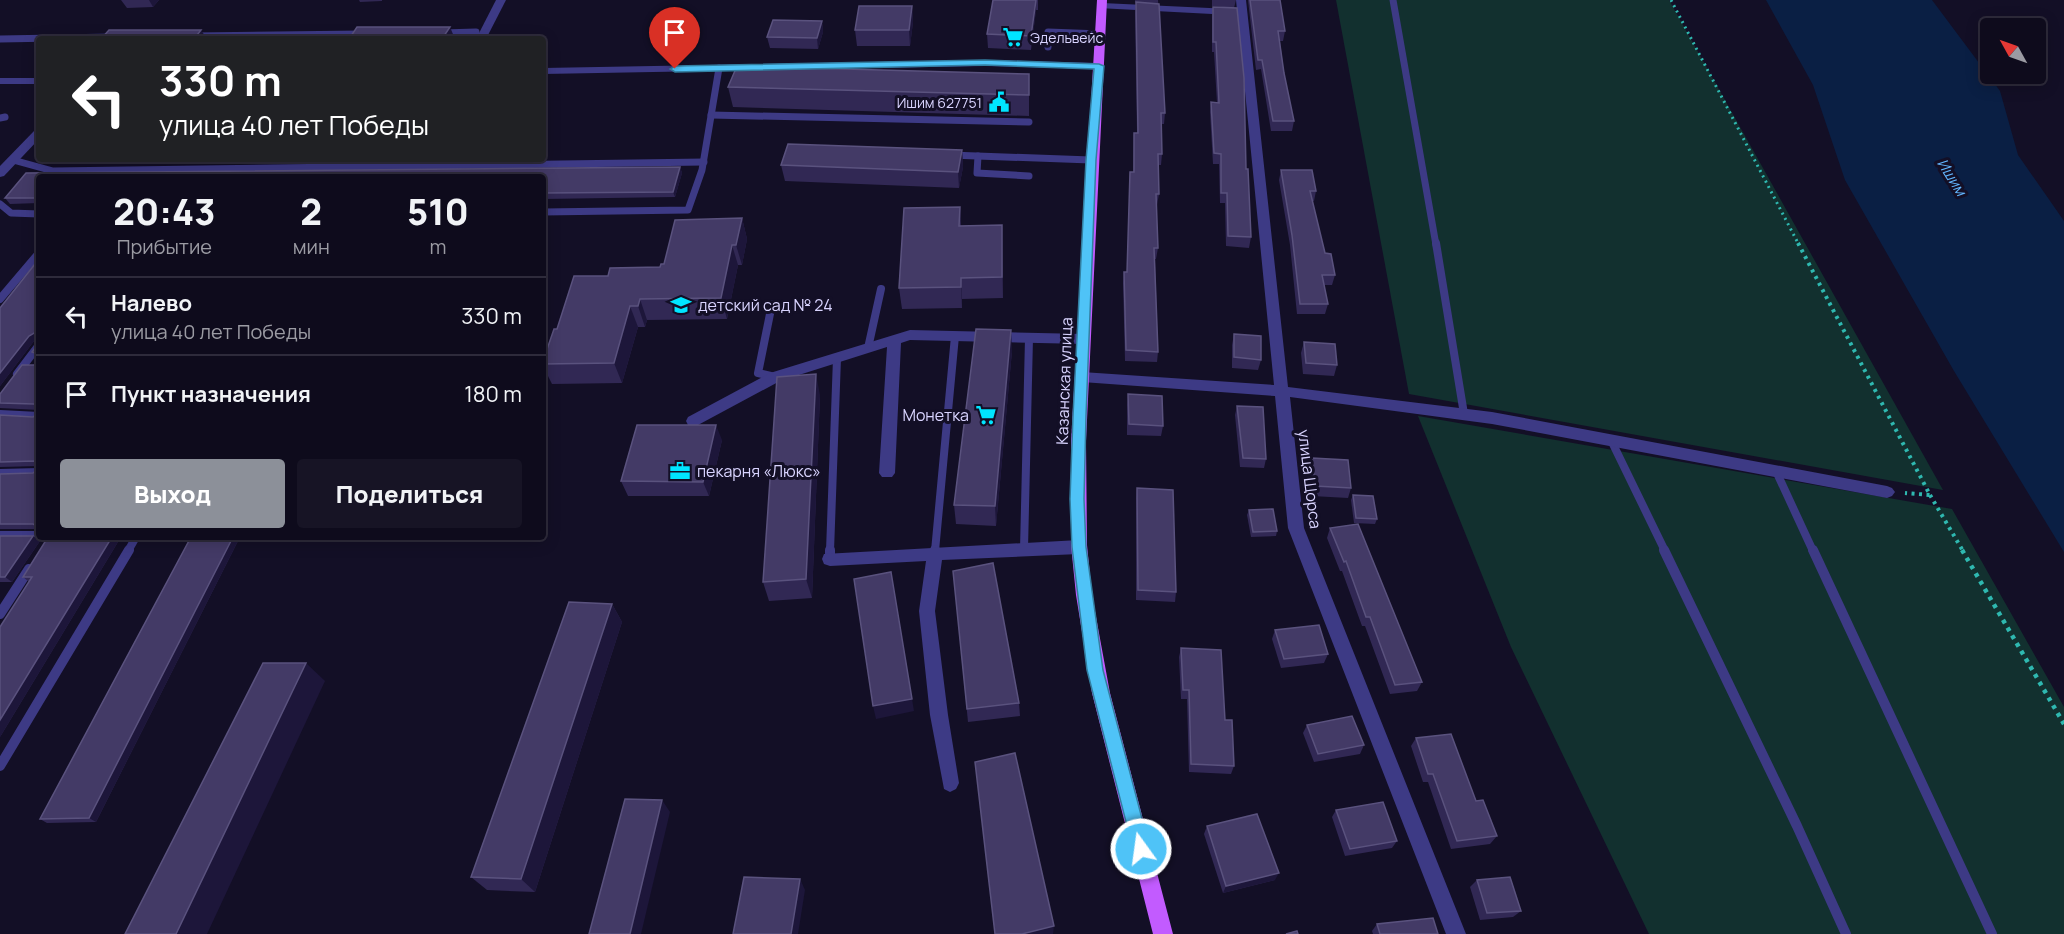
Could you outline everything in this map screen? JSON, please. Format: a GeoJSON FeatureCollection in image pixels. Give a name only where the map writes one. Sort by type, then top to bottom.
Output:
{"type":"FeatureCollection","features":[{"type":"Feature","properties":{"kind":"main road","name":"Казанская улица"},"geometry":{"type":"LineString","coordinates":[[1102,3],[1091,160],[1077,499],[1079,547],[1095,670],[1163,934]]}},
{"type":"Feature","properties":{"kind":"street"},"geometry":{"type":"LineString","coordinates":[[478,36],[501,0]]}},
{"type":"Feature","properties":{"kind":"street"},"geometry":{"type":"LineString","coordinates":[[1102,3],[1241,6]]}},
{"type":"Feature","properties":{"kind":"street","name":"улица Щорса"},"geometry":{"type":"LineString","coordinates":[[1241,6],[1296,528],[1456,934]]}},
{"type":"Feature","properties":{"kind":"street"},"geometry":{"type":"LineString","coordinates":[[546,71],[719,68],[1017,69],[1099,66]]}},
{"type":"Feature","properties":{"kind":"street"},"geometry":{"type":"LineString","coordinates":[[0,81],[36,81]]}},
{"type":"Feature","properties":{"kind":"street"},"geometry":{"type":"LineString","coordinates":[[1,171],[36,135]]}},
{"type":"Feature","properties":{"kind":"street"},"geometry":{"type":"LineString","coordinates":[[693,421],[775,377],[910,335],[1084,339]]}},
{"type":"Feature","properties":{"kind":"street"},"geometry":{"type":"LineString","coordinates":[[887,473],[894,340]]}},
{"type":"Feature","properties":{"kind":"street"},"geometry":{"type":"LineString","coordinates":[[1082,376],[1282,391],[1464,414],[1887,492]]}},
{"type":"Feature","properties":{"kind":"street"},"geometry":{"type":"LineString","coordinates":[[830,559],[1079,547]]}},
{"type":"Feature","properties":{"kind":"street"},"geometry":{"type":"LineString","coordinates":[[935,554],[927,611],[939,715],[950,783]]}},
{"type":"Feature","properties":{"kind":"lane"},"geometry":{"type":"LineString","coordinates":[[1392,0],[1405,60],[1464,414]]}},
{"type":"Feature","properties":{"kind":"lane"},"geometry":{"type":"LineString","coordinates":[[1047,46],[1048,32],[1101,34]]}},
{"type":"Feature","properties":{"kind":"lane"},"geometry":{"type":"LineString","coordinates":[[429,33],[478,36]]}},
{"type":"Feature","properties":{"kind":"lane"},"geometry":{"type":"LineString","coordinates":[[181,36],[370,34]]}},
{"type":"Feature","properties":{"kind":"lane"},"geometry":{"type":"LineString","coordinates":[[0,39],[36,38]]}},
{"type":"Feature","properties":{"kind":"lane"},"geometry":{"type":"LineString","coordinates":[[546,212],[688,210],[704,162],[719,68]]}},
{"type":"Feature","properties":{"kind":"lane"},"geometry":{"type":"LineString","coordinates":[[711,115],[1029,122]]}},
{"type":"Feature","properties":{"kind":"lane"},"geometry":{"type":"LineString","coordinates":[[942,155],[1091,160]]}},
{"type":"Feature","properties":{"kind":"lane"},"geometry":{"type":"LineString","coordinates":[[978,156],[977,173],[1029,176]]}},
{"type":"Feature","properties":{"kind":"lane"},"geometry":{"type":"LineString","coordinates":[[13,160],[53,171],[704,162]]}},
{"type":"Feature","properties":{"kind":"lane"},"geometry":{"type":"LineString","coordinates":[[280,168],[284,162]]}},
{"type":"Feature","properties":{"kind":"lane"},"geometry":{"type":"LineString","coordinates":[[0,204],[11,213],[36,214]]}},
{"type":"Feature","properties":{"kind":"lane"},"geometry":{"type":"LineString","coordinates":[[0,299],[36,257]]}},
{"type":"Feature","properties":{"kind":"lane"},"geometry":{"type":"LineString","coordinates":[[868,348],[881,289]]}},
{"type":"Feature","properties":{"kind":"lane"},"geometry":{"type":"LineString","coordinates":[[772,304],[758,373],[775,377]]}},
{"type":"Feature","properties":{"kind":"lane"},"geometry":{"type":"LineString","coordinates":[[935,554],[955,336]]}},
{"type":"Feature","properties":{"kind":"lane"},"geometry":{"type":"LineString","coordinates":[[1024,549],[1029,338]]}},
{"type":"Feature","properties":{"kind":"lane"},"geometry":{"type":"LineString","coordinates":[[12,380],[36,349]]}},
{"type":"Feature","properties":{"kind":"lane"},"geometry":{"type":"LineString","coordinates":[[830,559],[837,358]]}},
{"type":"Feature","properties":{"kind":"lane"},"geometry":{"type":"LineString","coordinates":[[25,364],[36,364]]}},
{"type":"Feature","properties":{"kind":"lane"},"geometry":{"type":"LineString","coordinates":[[0,414],[36,416]]}},
{"type":"Feature","properties":{"kind":"lane"},"geometry":{"type":"LineString","coordinates":[[1611,440],[1797,826],[1846,934]]}},
{"type":"Feature","properties":{"kind":"lane"},"geometry":{"type":"LineString","coordinates":[[1776,471],[1992,934]]}},
{"type":"Feature","properties":{"kind":"lane"},"geometry":{"type":"LineString","coordinates":[[0,473],[36,472]]}},
{"type":"Feature","properties":{"kind":"lane"},"geometry":{"type":"LineString","coordinates":[[0,535],[36,535]]}},
{"type":"Feature","properties":{"kind":"lane"},"geometry":{"type":"LineString","coordinates":[[43,547],[48,540]]}},
{"type":"Feature","properties":{"kind":"lane"},"geometry":{"type":"LineString","coordinates":[[0,766],[134,540]]}},
{"type":"Feature","properties":{"kind":"lane"},"geometry":{"type":"LineString","coordinates":[[2,608],[37,556]]}},
{"type":"Feature","properties":{"kind":"path"},"geometry":{"type":"LineString","coordinates":[[1671,0],[1930,495],[2064,724]]}},
{"type":"Feature","properties":{"kind":"path"},"geometry":{"type":"LineString","coordinates":[[1887,492],[1930,495]]}},
{"type":"Feature","properties":{"kind":"green space"},"geometry":{"type":"Polygon","coordinates":[[[1336,0],[1669,0],[1943,490],[1409,394],[1336,0]]]}},
{"type":"Feature","properties":{"kind":"green space"},"geometry":{"type":"Polygon","coordinates":[[[1418,416],[1952,509],[2064,707],[2064,934],[1649,934],[1511,647],[1418,416]]]}},
{"type":"Feature","properties":{"kind":"water","name":"Ишим"},"geometry":{"type":"Polygon","coordinates":[[[1766,0],[1932,0],[1980,64],[1980,84],[1995,84],[2000,91],[2018,155],[2064,221],[2064,552],[1954,371],[1845,180],[1813,85],[1766,0]]]}},
{"type":"Feature","properties":{"kind":"building"},"geometry":{"type":"Polygon","coordinates":[[[993,0],[1036,0],[1031,36],[987,34],[993,0]]]}},
{"type":"Feature","properties":{"kind":"building"},"geometry":{"type":"Polygon","coordinates":[[[1250,0],[1280,0],[1285,31],[1278,31],[1294,121],[1273,121],[1262,60],[1258,60],[1250,0]]]}},
{"type":"Feature","properties":{"kind":"building"},"geometry":{"type":"Polygon","coordinates":[[[1136,2],[1159,4],[1165,113],[1161,113],[1162,154],[1158,154],[1159,194],[1156,194],[1158,248],[1154,248],[1158,352],[1126,350],[1124,272],[1127,272],[1130,172],[1134,172],[1134,133],[1138,133],[1136,2]]]}},
{"type":"Feature","properties":{"kind":"building"},"geometry":{"type":"Polygon","coordinates":[[[859,6],[912,6],[909,30],[855,30],[859,6]]]}},
{"type":"Feature","properties":{"kind":"building"},"geometry":{"type":"Polygon","coordinates":[[[1213,7],[1237,8],[1244,78],[1246,169],[1248,169],[1251,237],[1228,236],[1227,193],[1221,193],[1221,154],[1214,153],[1211,102],[1219,103],[1216,42],[1213,42],[1213,7]]]}},
{"type":"Feature","properties":{"kind":"building"},"geometry":{"type":"Polygon","coordinates":[[[773,20],[822,21],[817,38],[767,37],[773,20]]]}},
{"type":"Feature","properties":{"kind":"building"},"geometry":{"type":"Polygon","coordinates":[[[357,27],[450,27],[444,36],[351,36],[357,27]]]}},
{"type":"Feature","properties":{"kind":"building"},"geometry":{"type":"Polygon","coordinates":[[[109,30],[201,30],[196,36],[104,36],[109,30]]]}},
{"type":"Feature","properties":{"kind":"building"},"geometry":{"type":"Polygon","coordinates":[[[737,66],[1029,74],[1029,95],[728,87],[737,66]]]}},
{"type":"Feature","properties":{"kind":"building"},"geometry":{"type":"Polygon","coordinates":[[[788,144],[962,150],[958,172],[781,165],[788,144]]]}},
{"type":"Feature","properties":{"kind":"building"},"geometry":{"type":"Polygon","coordinates":[[[680,167],[673,192],[546,193],[546,174],[36,174],[36,198],[5,198],[26,173],[680,167]]]}},
{"type":"Feature","properties":{"kind":"building"},"geometry":{"type":"Polygon","coordinates":[[[1281,170],[1312,170],[1316,191],[1310,191],[1325,253],[1331,254],[1335,275],[1322,275],[1328,304],[1300,304],[1281,170]]]}},
{"type":"Feature","properties":{"kind":"building"},"geometry":{"type":"Polygon","coordinates":[[[960,207],[959,226],[1002,225],[1002,277],[961,278],[961,287],[899,288],[904,208],[960,207]]]}},
{"type":"Feature","properties":{"kind":"building"},"geometry":{"type":"Polygon","coordinates":[[[742,218],[736,245],[732,245],[721,298],[640,299],[638,306],[630,306],[614,363],[546,364],[546,352],[554,329],[557,329],[574,276],[608,276],[610,268],[660,267],[664,264],[675,220],[742,218]]]}},
{"type":"Feature","properties":{"kind":"building"},"geometry":{"type":"Polygon","coordinates":[[[36,263],[36,334],[29,336],[0,373],[0,308],[36,263]]]}},
{"type":"Feature","properties":{"kind":"building"},"geometry":{"type":"Polygon","coordinates":[[[976,329],[1011,330],[995,506],[954,505],[976,329]]]}},
{"type":"Feature","properties":{"kind":"building"},"geometry":{"type":"Polygon","coordinates":[[[1234,334],[1261,336],[1261,360],[1234,357],[1234,334]]]}},
{"type":"Feature","properties":{"kind":"building"},"geometry":{"type":"Polygon","coordinates":[[[1304,342],[1335,344],[1337,365],[1306,363],[1304,342]]]}},
{"type":"Feature","properties":{"kind":"building"},"geometry":{"type":"Polygon","coordinates":[[[36,364],[36,405],[0,403],[0,394],[22,365],[36,364]]]}},
{"type":"Feature","properties":{"kind":"building"},"geometry":{"type":"Polygon","coordinates":[[[816,374],[806,579],[763,582],[777,377],[816,374]]]}},
{"type":"Feature","properties":{"kind":"building"},"geometry":{"type":"Polygon","coordinates":[[[1128,394],[1162,396],[1163,426],[1129,424],[1128,394]]]}},
{"type":"Feature","properties":{"kind":"building"},"geometry":{"type":"Polygon","coordinates":[[[1237,406],[1263,407],[1266,459],[1243,458],[1237,406]]]}},
{"type":"Feature","properties":{"kind":"building"},"geometry":{"type":"Polygon","coordinates":[[[36,414],[36,462],[0,462],[0,415],[33,417],[36,414]]]}},
{"type":"Feature","properties":{"kind":"building"},"geometry":{"type":"Polygon","coordinates":[[[637,425],[716,425],[703,482],[621,481],[637,425]]]}},
{"type":"Feature","properties":{"kind":"building"},"geometry":{"type":"Polygon","coordinates":[[[1312,458],[1348,460],[1351,488],[1315,486],[1312,458]]]}},
{"type":"Feature","properties":{"kind":"building"},"geometry":{"type":"Polygon","coordinates":[[[36,470],[36,526],[33,524],[0,524],[0,474],[33,473],[36,470]]]}},
{"type":"Feature","properties":{"kind":"building"},"geometry":{"type":"Polygon","coordinates":[[[1137,488],[1173,490],[1176,592],[1138,590],[1137,488]]]}},
{"type":"Feature","properties":{"kind":"building"},"geometry":{"type":"Polygon","coordinates":[[[1353,495],[1373,496],[1377,519],[1356,518],[1353,495]]]}},
{"type":"Feature","properties":{"kind":"building"},"geometry":{"type":"Polygon","coordinates":[[[1273,509],[1277,531],[1253,532],[1249,510],[1273,509]]]}},
{"type":"Feature","properties":{"kind":"building"},"geometry":{"type":"Polygon","coordinates":[[[1358,524],[1422,682],[1395,685],[1370,617],[1366,617],[1346,561],[1344,562],[1330,528],[1358,524]]]}},
{"type":"Feature","properties":{"kind":"building"},"geometry":{"type":"Polygon","coordinates":[[[0,536],[33,536],[5,577],[0,577],[0,536]]]}},
{"type":"Feature","properties":{"kind":"building"},"geometry":{"type":"Polygon","coordinates":[[[46,540],[110,540],[0,720],[0,627],[32,577],[23,577],[46,540]]]}},
{"type":"Feature","properties":{"kind":"building"},"geometry":{"type":"Polygon","coordinates":[[[189,540],[231,540],[89,818],[40,819],[189,540]]]}},
{"type":"Feature","properties":{"kind":"building"},"geometry":{"type":"Polygon","coordinates":[[[993,563],[1019,703],[967,709],[953,571],[993,563]]]}},
{"type":"Feature","properties":{"kind":"building"},"geometry":{"type":"Polygon","coordinates":[[[891,572],[912,699],[873,706],[854,579],[891,572]]]}},
{"type":"Feature","properties":{"kind":"building"},"geometry":{"type":"Polygon","coordinates":[[[569,602],[612,604],[521,879],[471,877],[569,602]]]}},
{"type":"Feature","properties":{"kind":"building"},"geometry":{"type":"Polygon","coordinates":[[[1319,625],[1328,654],[1284,659],[1275,630],[1319,625]]]}},
{"type":"Feature","properties":{"kind":"building"},"geometry":{"type":"Polygon","coordinates":[[[1181,648],[1221,650],[1225,720],[1232,720],[1234,766],[1191,764],[1189,690],[1183,690],[1181,648]]]}},
{"type":"Feature","properties":{"kind":"building"},"geometry":{"type":"Polygon","coordinates":[[[263,663],[306,663],[176,934],[125,934],[263,663]]]}},
{"type":"Feature","properties":{"kind":"building"},"geometry":{"type":"Polygon","coordinates":[[[1352,716],[1364,745],[1318,754],[1307,725],[1352,716]]]}},
{"type":"Feature","properties":{"kind":"building"},"geometry":{"type":"Polygon","coordinates":[[[1451,734],[1476,801],[1483,800],[1497,836],[1457,841],[1433,774],[1428,774],[1416,738],[1451,734]]]}},
{"type":"Feature","properties":{"kind":"building"},"geometry":{"type":"Polygon","coordinates":[[[1015,753],[1054,926],[1022,934],[995,934],[975,762],[1015,753]]]}},
{"type":"Feature","properties":{"kind":"building"},"geometry":{"type":"Polygon","coordinates":[[[625,799],[662,800],[630,934],[589,934],[625,799]]]}},
{"type":"Feature","properties":{"kind":"building"},"geometry":{"type":"Polygon","coordinates":[[[1383,802],[1397,841],[1350,849],[1336,810],[1383,802]]]}},
{"type":"Feature","properties":{"kind":"building"},"geometry":{"type":"Polygon","coordinates":[[[1257,814],[1279,873],[1226,886],[1207,826],[1257,814]]]}},
{"type":"Feature","properties":{"kind":"building"},"geometry":{"type":"Polygon","coordinates":[[[744,877],[800,879],[791,934],[733,934],[744,877]]]}},
{"type":"Feature","properties":{"kind":"building"},"geometry":{"type":"Polygon","coordinates":[[[1510,877],[1521,911],[1487,913],[1477,880],[1510,877]]]}},
{"type":"Feature","properties":{"kind":"building"},"geometry":{"type":"Polygon","coordinates":[[[1433,918],[1438,934],[1380,934],[1377,924],[1433,918]]]}},
{"type":"Feature","properties":{"kind":"place","name":"Эдельвейс"},"geometry":{"type":"Point","coordinates":[1013,37]}},
{"type":"Feature","properties":{"kind":"place","name":"Ишим 627751"},"geometry":{"type":"Point","coordinates":[999,102]}},
{"type":"Feature","properties":{"kind":"place","name":"детский сад № 24"},"geometry":{"type":"Point","coordinates":[681,305]}},
{"type":"Feature","properties":{"kind":"place","name":"Монетка"},"geometry":{"type":"Point","coordinates":[986,415]}},
{"type":"Feature","properties":{"kind":"place","name":"пекарня «Люкс»"},"geometry":{"type":"Point","coordinates":[680,471]}},
{"type":"Feature","properties":{"kind":"route"},"geometry":{"type":"LineString","coordinates":[[675,69],[985,63],[1099,66],[1091,160],[1080,416],[1077,499],[1079,547],[1095,670],[1141,849]]}}]}
